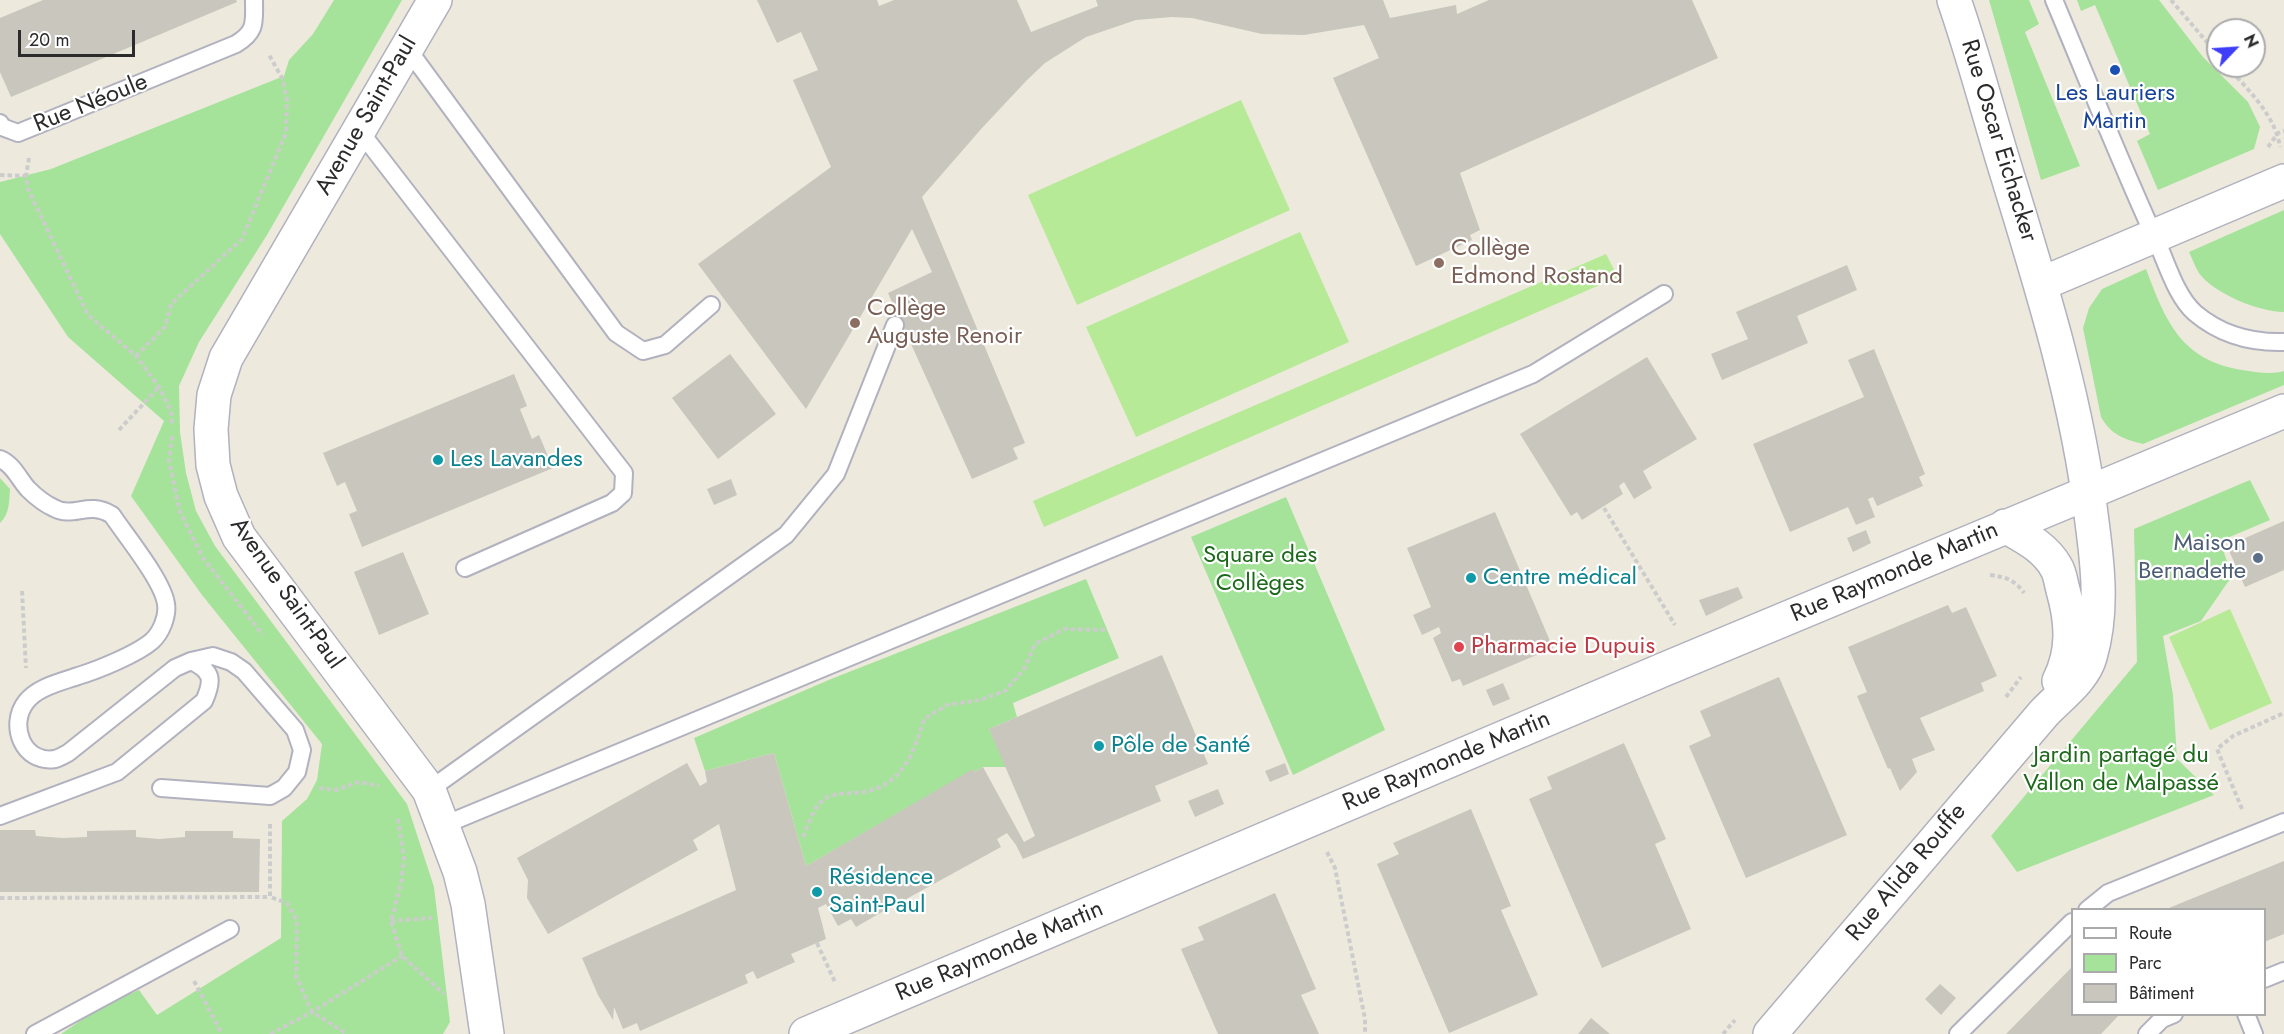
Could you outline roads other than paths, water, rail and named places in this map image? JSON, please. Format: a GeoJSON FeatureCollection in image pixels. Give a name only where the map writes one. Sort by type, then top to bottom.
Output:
{"type":"FeatureCollection","features":[{"type":"Feature","properties":{"kind":"street","name":"Avenue Saint-Paul"},"geometry":{"type":"LineString","coordinates":[[435,0],[226,358],[214,395],[211,429],[213,465],[221,496],[239,537],[429,790],[444,825],[468,904],[487,1034]]}},
{"type":"Feature","properties":{"kind":"street","name":"Rue Oscar Eichacker"},"geometry":{"type":"LineString","coordinates":[[1954,0],[1971,47],[2041,284]]}},
{"type":"Feature","properties":{"kind":"street"},"geometry":{"type":"LineString","coordinates":[[2089,492],[2077,427],[2041,284],[2154,236],[2282,167]]}},
{"type":"Feature","properties":{"kind":"street","name":"Rue Raymonde Martin"},"geometry":{"type":"LineString","coordinates":[[806,1034],[1694,657],[2284,411]]}},
{"type":"Feature","properties":{"kind":"street","name":"Rue Alida Rouffe"},"geometry":{"type":"LineString","coordinates":[[1770,1034],[2044,713],[2082,674],[2089,661],[2098,615],[2098,567],[2089,492]]}},
{"type":"Feature","properties":{"kind":"street","name":"Rue Alida Rouffe"},"geometry":{"type":"LineString","coordinates":[[2005,526],[2036,544],[2056,567],[2066,600],[2071,641],[2067,666],[2044,713]]}},
{"type":"Feature","properties":{"kind":"lane","name":"Rue Néoule"},"geometry":{"type":"LineString","coordinates":[[0,123],[2,127],[18,134],[236,44],[247,37],[254,26],[254,0]]}},
{"type":"Feature","properties":{"kind":"lane"},"geometry":{"type":"LineString","coordinates":[[2054,0],[2154,236],[2181,294],[2193,312],[2236,337],[2260,342],[2284,342]]}},
{"type":"Feature","properties":{"kind":"lane"},"geometry":{"type":"LineString","coordinates":[[407,48],[616,333],[643,351],[665,345],[711,305]]}},
{"type":"Feature","properties":{"kind":"lane"},"geometry":{"type":"LineString","coordinates":[[359,130],[624,472],[624,494],[612,503],[465,567]]}},
{"type":"Feature","properties":{"kind":"lane"},"geometry":{"type":"LineString","coordinates":[[444,825],[1533,374],[1664,294]]}},
{"type":"Feature","properties":{"kind":"lane"},"geometry":{"type":"LineString","coordinates":[[429,790],[786,535],[836,474],[895,325]]}},
{"type":"Feature","properties":{"kind":"lane"},"geometry":{"type":"LineString","coordinates":[[0,459],[7,462],[28,489],[56,510],[69,512],[89,508],[103,510],[112,515],[159,584],[166,604],[164,623],[153,640],[137,651],[83,675],[44,688],[26,702],[17,722],[20,739],[26,749],[35,756],[55,759],[68,753],[175,668],[191,661],[213,656],[231,662],[244,671],[295,730],[302,750],[297,772],[284,788],[270,796],[161,788]]}},
{"type":"Feature","properties":{"kind":"lane"},"geometry":{"type":"LineString","coordinates":[[0,816],[117,772],[204,701],[210,688],[210,679],[204,668],[191,661]]}},
{"type":"Feature","properties":{"kind":"lane"},"geometry":{"type":"LineString","coordinates":[[2088,908],[2108,893],[2284,822]]}},
{"type":"Feature","properties":{"kind":"lane"},"geometry":{"type":"LineString","coordinates":[[1958,1034],[2071,924]]}},
{"type":"Feature","properties":{"kind":"lane"},"geometry":{"type":"LineString","coordinates":[[35,1034],[230,929]]}},
{"type":"Feature","properties":{"kind":"lane"},"geometry":{"type":"LineString","coordinates":[[2266,979],[2284,971]]}},
{"type":"Feature","properties":{"kind":"lane"},"geometry":{"type":"LineString","coordinates":[[2147,1034],[2162,1019],[2169,1016]]}},
{"type":"Feature","properties":{"kind":"lane"},"geometry":{"type":"LineString","coordinates":[[2247,1016],[2254,1034]]}},
{"type":"Feature","properties":{"kind":"place","name":"Les Lauriers Martin"},"geometry":{"type":"Point","coordinates":[2115,70]}},
{"type":"Feature","properties":{"kind":"place","name":"Collège Edmond Rostand"},"geometry":{"type":"Point","coordinates":[1439,263]}},
{"type":"Feature","properties":{"kind":"place","name":"Collège Auguste Renoir"},"geometry":{"type":"Point","coordinates":[855,323]}},
{"type":"Feature","properties":{"kind":"place","name":"Les Lavandes"},"geometry":{"type":"Point","coordinates":[438,460]}},
{"type":"Feature","properties":{"kind":"place","name":"Maison Bernadette"},"geometry":{"type":"Point","coordinates":[2258,558]}},
{"type":"Feature","properties":{"kind":"place","name":"Centre médical"},"geometry":{"type":"Point","coordinates":[1471,578]}},
{"type":"Feature","properties":{"kind":"place","name":"Pharmacie Dupuis"},"geometry":{"type":"Point","coordinates":[1459,647]}},
{"type":"Feature","properties":{"kind":"place","name":"Pôle de Santé"},"geometry":{"type":"Point","coordinates":[1099,746]}},
{"type":"Feature","properties":{"kind":"place","name":"Résidence Saint-Paul"},"geometry":{"type":"Point","coordinates":[817,892]}},
{"type":"Feature","properties":{"kind":"park label","name":"Square des Collèges"},"geometry":{"type":"Point","coordinates":[1260,570]}},
{"type":"Feature","properties":{"kind":"park label","name":"Jardin partagé du Vallon de Malpassé"},"geometry":{"type":"Point","coordinates":[2121,770]}}]}
